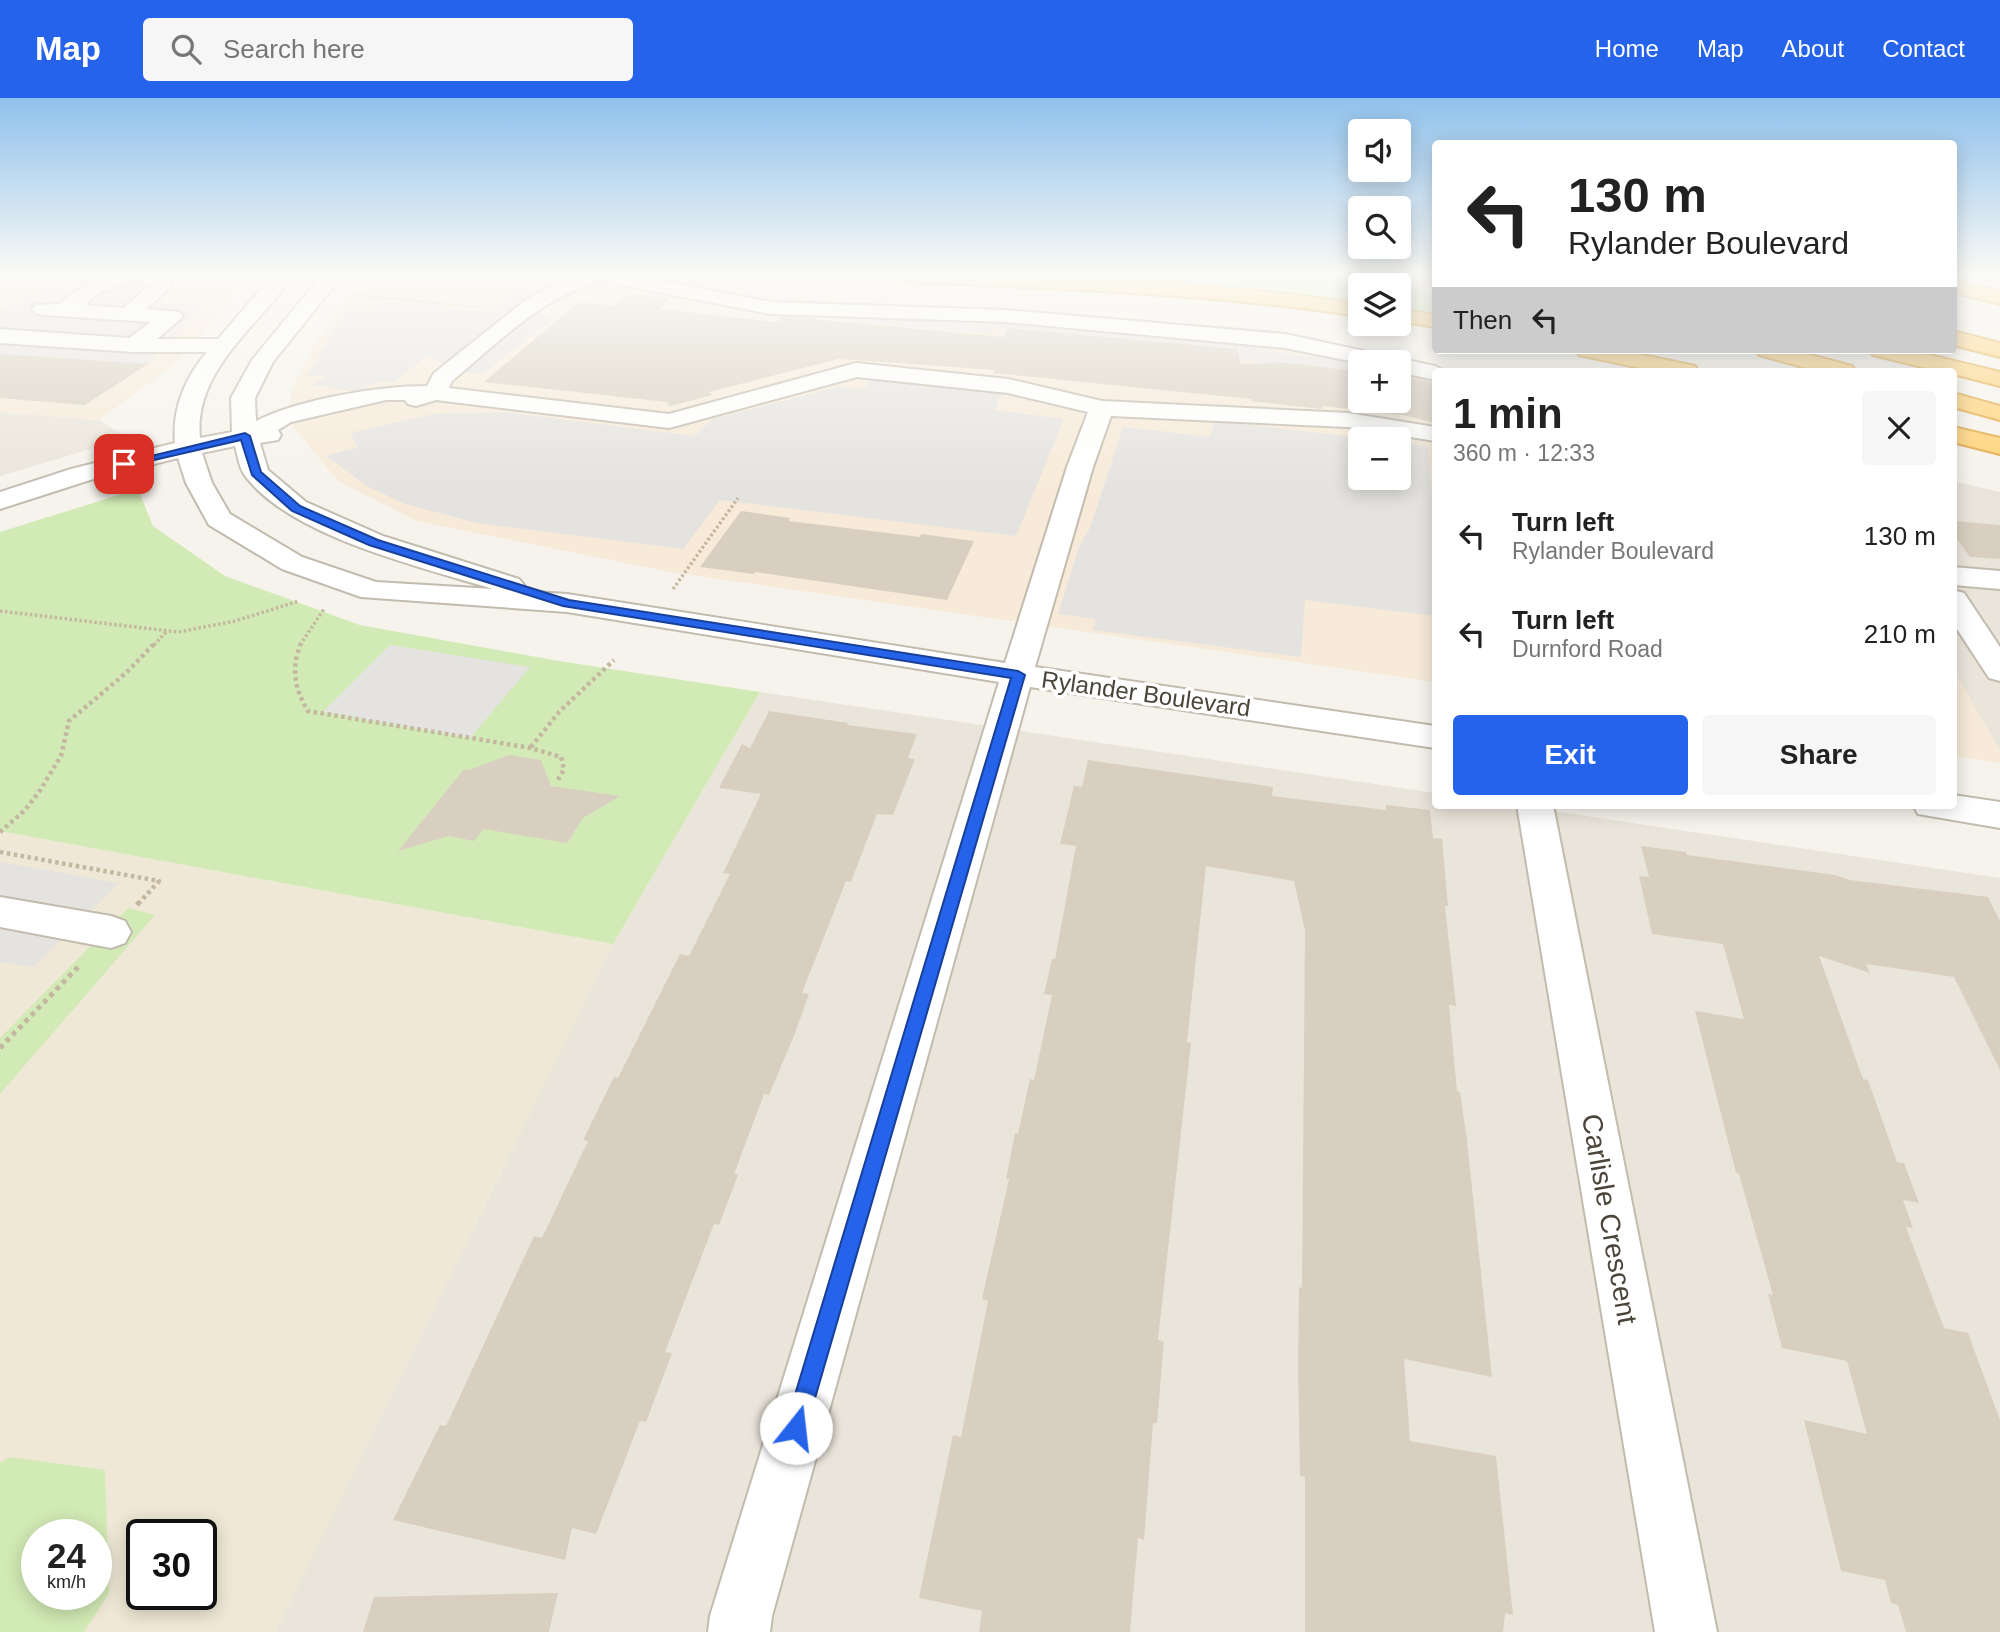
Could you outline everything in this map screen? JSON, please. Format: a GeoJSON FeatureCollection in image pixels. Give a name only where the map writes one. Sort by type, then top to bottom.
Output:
{"type":"FeatureCollection","features":[{"type":"Feature","properties":{"kind":"highway"},"geometry":{"type":"LineString","coordinates":[[1606,354],[1672,368]]}},
{"type":"Feature","properties":{"kind":"highway"},"geometry":{"type":"LineString","coordinates":[[1782,354],[1833,368]]}},
{"type":"Feature","properties":{"kind":"highway"},"geometry":{"type":"LineString","coordinates":[[1897,354],[1955,368]]}},
{"type":"Feature","properties":{"kind":"highway"},"geometry":{"type":"LineString","coordinates":[[1957,369],[2000,379]]}},
{"type":"Feature","properties":{"kind":"highway"},"geometry":{"type":"LineString","coordinates":[[1957,401],[2000,413]]}},
{"type":"Feature","properties":{"kind":"highway"},"geometry":{"type":"LineString","coordinates":[[1957,436],[2000,446]]}},
{"type":"Feature","properties":{"kind":"street","name":"Rylander Boulevard"},"geometry":{"type":"LineString","coordinates":[[223,348],[206,368],[193,394],[186,426],[188,448],[199,483],[219,519],[292,563],[372,591],[568,603],[1018,675],[1432,737]]}},
{"type":"Feature","properties":{"kind":"street","name":"Rylander Boulevard"},"geometry":{"type":"LineString","coordinates":[[274,348],[252,378],[243,398],[245,436],[256,473],[296,508],[373,542],[568,603]]}},
{"type":"Feature","properties":{"kind":"street"},"geometry":{"type":"LineString","coordinates":[[435,393],[442,378],[480,348]]}},
{"type":"Feature","properties":{"kind":"street"},"geometry":{"type":"LineString","coordinates":[[1317,348],[1348,354]]}},
{"type":"Feature","properties":{"kind":"street"},"geometry":{"type":"LineString","coordinates":[[1411,368],[1432,372]]}},
{"type":"Feature","properties":{"kind":"street"},"geometry":{"type":"LineString","coordinates":[[0,500],[49,483],[188,448],[245,436],[286,435],[385,410],[435,393],[669,421],[856,370],[1008,386],[1102,408],[1348,420],[1432,434]]}},
{"type":"Feature","properties":{"kind":"street"},"geometry":{"type":"LineString","coordinates":[[739,1632],[745,1602],[1018,675],[1080,467],[1102,408]]}},
{"type":"Feature","properties":{"kind":"street"},"geometry":{"type":"LineString","coordinates":[[1957,576],[2000,580]]}},
{"type":"Feature","properties":{"kind":"street"},"geometry":{"type":"LineString","coordinates":[[1957,605],[2000,671]]}},
{"type":"Feature","properties":{"kind":"street","name":"Carlisle Crescent"},"geometry":{"type":"LineString","coordinates":[[1536,809],[1686,1632]]}},
{"type":"Feature","properties":{"kind":"street"},"geometry":{"type":"LineString","coordinates":[[1957,809],[2000,815]]}},
{"type":"Feature","properties":{"kind":"street"},"geometry":{"type":"LineString","coordinates":[[0,912],[111,932]]}},
{"type":"Feature","properties":{"kind":"path"},"geometry":{"type":"LineString","coordinates":[[653,618],[738,498]]}},
{"type":"Feature","properties":{"kind":"path"},"geometry":{"type":"LineString","coordinates":[[0,611],[178,632],[235,621],[300,601]]}},
{"type":"Feature","properties":{"kind":"path"},"geometry":{"type":"LineString","coordinates":[[324,609],[305,630],[293,667],[296,695],[307,711],[531,748],[561,757],[564,769],[558,780]]}},
{"type":"Feature","properties":{"kind":"path"},"geometry":{"type":"LineString","coordinates":[[0,832],[25,810],[39,792],[61,755],[69,721],[127,672],[168,631]]}},
{"type":"Feature","properties":{"kind":"path"},"geometry":{"type":"LineString","coordinates":[[531,748],[559,712],[614,660]]}},
{"type":"Feature","properties":{"kind":"path"},"geometry":{"type":"LineString","coordinates":[[0,852],[159,881],[0,1048]]}},
{"type":"Feature","properties":{"kind":"shaded area"},"geometry":{"type":"Polygon","coordinates":[[[0,348],[189,348],[177,362],[99,420],[0,412],[0,348]]]}},
{"type":"Feature","properties":{"kind":"shaded area"},"geometry":{"type":"Polygon","coordinates":[[[0,348],[163,348],[148,364],[0,355],[0,348]]]}},
{"type":"Feature","properties":{"kind":"shaded area"},"geometry":{"type":"Polygon","coordinates":[[[313,348],[1343,348],[1354,350],[1348,350],[1348,413],[1411,413],[1411,362],[1437,368],[1432,368],[1432,682],[670,572],[417,521],[338,481],[291,424],[291,392],[313,348]]]}},
{"type":"Feature","properties":{"kind":"shaded area"},"geometry":{"type":"Polygon","coordinates":[[[324,348],[516,348],[483,374],[459,372],[428,355],[393,383],[376,381],[360,392],[312,385],[326,376],[307,376],[324,348]]]}},
{"type":"Feature","properties":{"kind":"shaded area"},"geometry":{"type":"Polygon","coordinates":[[[1227,348],[1258,348],[1271,352],[1348,360],[1348,369],[1242,361],[1232,348],[1227,348]]]}},
{"type":"Feature","properties":{"kind":"shaded area"},"geometry":{"type":"Polygon","coordinates":[[[873,376],[1003,392],[994,410],[1064,419],[1016,536],[720,500],[683,549],[477,523],[405,504],[367,486],[326,456],[358,447],[350,433],[433,414],[504,412],[695,436],[712,419],[838,387],[864,389],[873,376]]]}},
{"type":"Feature","properties":{"kind":"shaded area"},"geometry":{"type":"Polygon","coordinates":[[[0,412],[99,420],[128,438],[0,476],[0,412]]]}},
{"type":"Feature","properties":{"kind":"shaded area"},"geometry":{"type":"Polygon","coordinates":[[[1215,421],[1348,436],[1348,490],[1411,490],[1411,444],[1428,446],[1432,497],[1432,616],[1305,600],[1301,657],[1093,630],[1096,619],[1058,614],[1080,544],[1090,528],[1123,427],[1210,437],[1215,421]]]}},
{"type":"Feature","properties":{"kind":"shaded area"},"geometry":{"type":"Polygon","coordinates":[[[1957,482],[2000,492],[2000,751],[1957,676],[1957,482]]]}},
{"type":"Feature","properties":{"kind":"shaded area"},"geometry":{"type":"Polygon","coordinates":[[[390,645],[530,667],[470,738],[323,712],[390,645]]]}},
{"type":"Feature","properties":{"kind":"shaded area"},"geometry":{"type":"Polygon","coordinates":[[[1957,676],[2000,751],[2000,763],[1957,757],[1957,676]]]}},
{"type":"Feature","properties":{"kind":"shaded area"},"geometry":{"type":"Polygon","coordinates":[[[760,692],[1432,793],[1432,809],[1540,809],[2000,878],[2000,1632],[275,1632],[613,944],[760,692]]]}},
{"type":"Feature","properties":{"kind":"shaded area"},"geometry":{"type":"Polygon","coordinates":[[[0,831],[613,944],[275,1632],[0,1632],[0,831]]]}},
{"type":"Feature","properties":{"kind":"shaded area"},"geometry":{"type":"Polygon","coordinates":[[[0,862],[119,883],[33,967],[0,962],[0,862]]]}},
{"type":"Feature","properties":{"kind":"green space"},"geometry":{"type":"Polygon","coordinates":[[[138,489],[153,526],[225,576],[360,625],[559,661],[760,692],[613,944],[0,831],[0,532],[138,489]]]}},
{"type":"Feature","properties":{"kind":"green space"},"geometry":{"type":"Polygon","coordinates":[[[128,908],[155,915],[0,1094],[0,1038],[128,908]]]}},
{"type":"Feature","properties":{"kind":"green space"},"geometry":{"type":"Polygon","coordinates":[[[10,1457],[105,1470],[107,1519],[21,1519],[21,1610],[98,1610],[84,1632],[0,1632],[0,1463],[10,1457]]]}},
{"type":"Feature","properties":{"kind":"building"},"geometry":{"type":"Polygon","coordinates":[[[525,348],[1222,348],[1237,349],[1241,364],[1286,363],[1348,370],[1348,409],[1323,406],[1322,409],[1251,399],[993,373],[995,370],[838,359],[709,392],[712,395],[670,406],[667,402],[484,382],[525,348]]]}},
{"type":"Feature","properties":{"kind":"building"},"geometry":{"type":"Polygon","coordinates":[[[0,354],[148,364],[85,405],[0,398],[0,354]]]}},
{"type":"Feature","properties":{"kind":"building"},"geometry":{"type":"Polygon","coordinates":[[[1411,378],[1432,382],[1432,422],[1385,413],[1411,413],[1411,378]]]}},
{"type":"Feature","properties":{"kind":"building"},"geometry":{"type":"Polygon","coordinates":[[[741,511],[790,518],[789,521],[974,541],[947,600],[756,572],[754,574],[700,567],[741,511]]]}},
{"type":"Feature","properties":{"kind":"building"},"geometry":{"type":"Polygon","coordinates":[[[1957,521],[2000,525],[2000,559],[1970,557],[1957,539],[1957,521]]]}},
{"type":"Feature","properties":{"kind":"building"},"geometry":{"type":"Polygon","coordinates":[[[769,711],[917,734],[908,758],[915,759],[893,815],[877,814],[851,882],[846,881],[802,993],[809,994],[795,1033],[769,1095],[764,1094],[734,1174],[738,1175],[719,1225],[714,1224],[665,1352],[672,1353],[646,1422],[640,1421],[596,1534],[572,1528],[565,1560],[393,1520],[440,1425],[446,1426],[534,1236],[542,1238],[588,1141],[583,1140],[614,1077],[618,1078],[680,954],[689,956],[730,874],[723,873],[761,794],[719,788],[742,744],[750,748],[769,711]]]}},
{"type":"Feature","properties":{"kind":"building"},"geometry":{"type":"Polygon","coordinates":[[[509,755],[541,760],[551,786],[620,796],[583,818],[567,843],[484,829],[474,841],[449,836],[398,851],[464,769],[469,770],[509,755]]]}},
{"type":"Feature","properties":{"kind":"building"},"geometry":{"type":"Polygon","coordinates":[[[1088,760],[1273,787],[1272,796],[1386,810],[1386,805],[1430,810],[1433,838],[1442,839],[1448,906],[1445,906],[1456,1006],[1449,1005],[1457,1091],[1460,1092],[1467,1140],[1492,1377],[1404,1359],[1410,1441],[1496,1456],[1513,1615],[1505,1613],[1503,1632],[1305,1632],[1305,1477],[1300,1476],[1298,1367],[1299,1287],[1302,1288],[1305,931],[1294,881],[1206,866],[1187,1042],[1191,1043],[1158,1340],[1164,1342],[1157,1423],[1153,1423],[1144,1540],[1138,1538],[1130,1632],[979,1632],[982,1611],[919,1598],[953,1435],[961,1437],[988,1301],[982,1299],[1009,1179],[1006,1179],[1015,1133],[1018,1134],[1030,1079],[1034,1080],[1052,995],[1044,994],[1052,959],[1055,959],[1076,846],[1060,844],[1074,786],[1082,787],[1088,760]]]}},
{"type":"Feature","properties":{"kind":"building"},"geometry":{"type":"Polygon","coordinates":[[[1641,846],[1686,852],[1687,855],[1835,875],[1850,880],[1988,897],[2000,921],[2000,1070],[1954,977],[1866,964],[1870,973],[1819,956],[1863,1079],[1868,1080],[1897,1162],[1904,1163],[1919,1203],[1903,1200],[1913,1228],[1906,1227],[1944,1328],[1968,1333],[2000,1420],[2000,1632],[1906,1632],[1898,1605],[1891,1603],[1885,1580],[1841,1571],[1804,1420],[1867,1434],[1847,1361],[1782,1348],[1768,1294],[1773,1295],[1739,1174],[1736,1173],[1695,1011],[1744,1019],[1723,944],[1652,934],[1639,876],[1649,877],[1641,846]]]}},
{"type":"Feature","properties":{"kind":"building"},"geometry":{"type":"Polygon","coordinates":[[[558,1593],[549,1632],[363,1632],[374,1597],[558,1593]]]}},
{"type":"Feature","properties":{"kind":"route"},"geometry":{"type":"LineString","coordinates":[[124,464],[245,436],[256,473],[296,508],[373,542],[568,603],[1018,675],[796,1428]]}}]}
